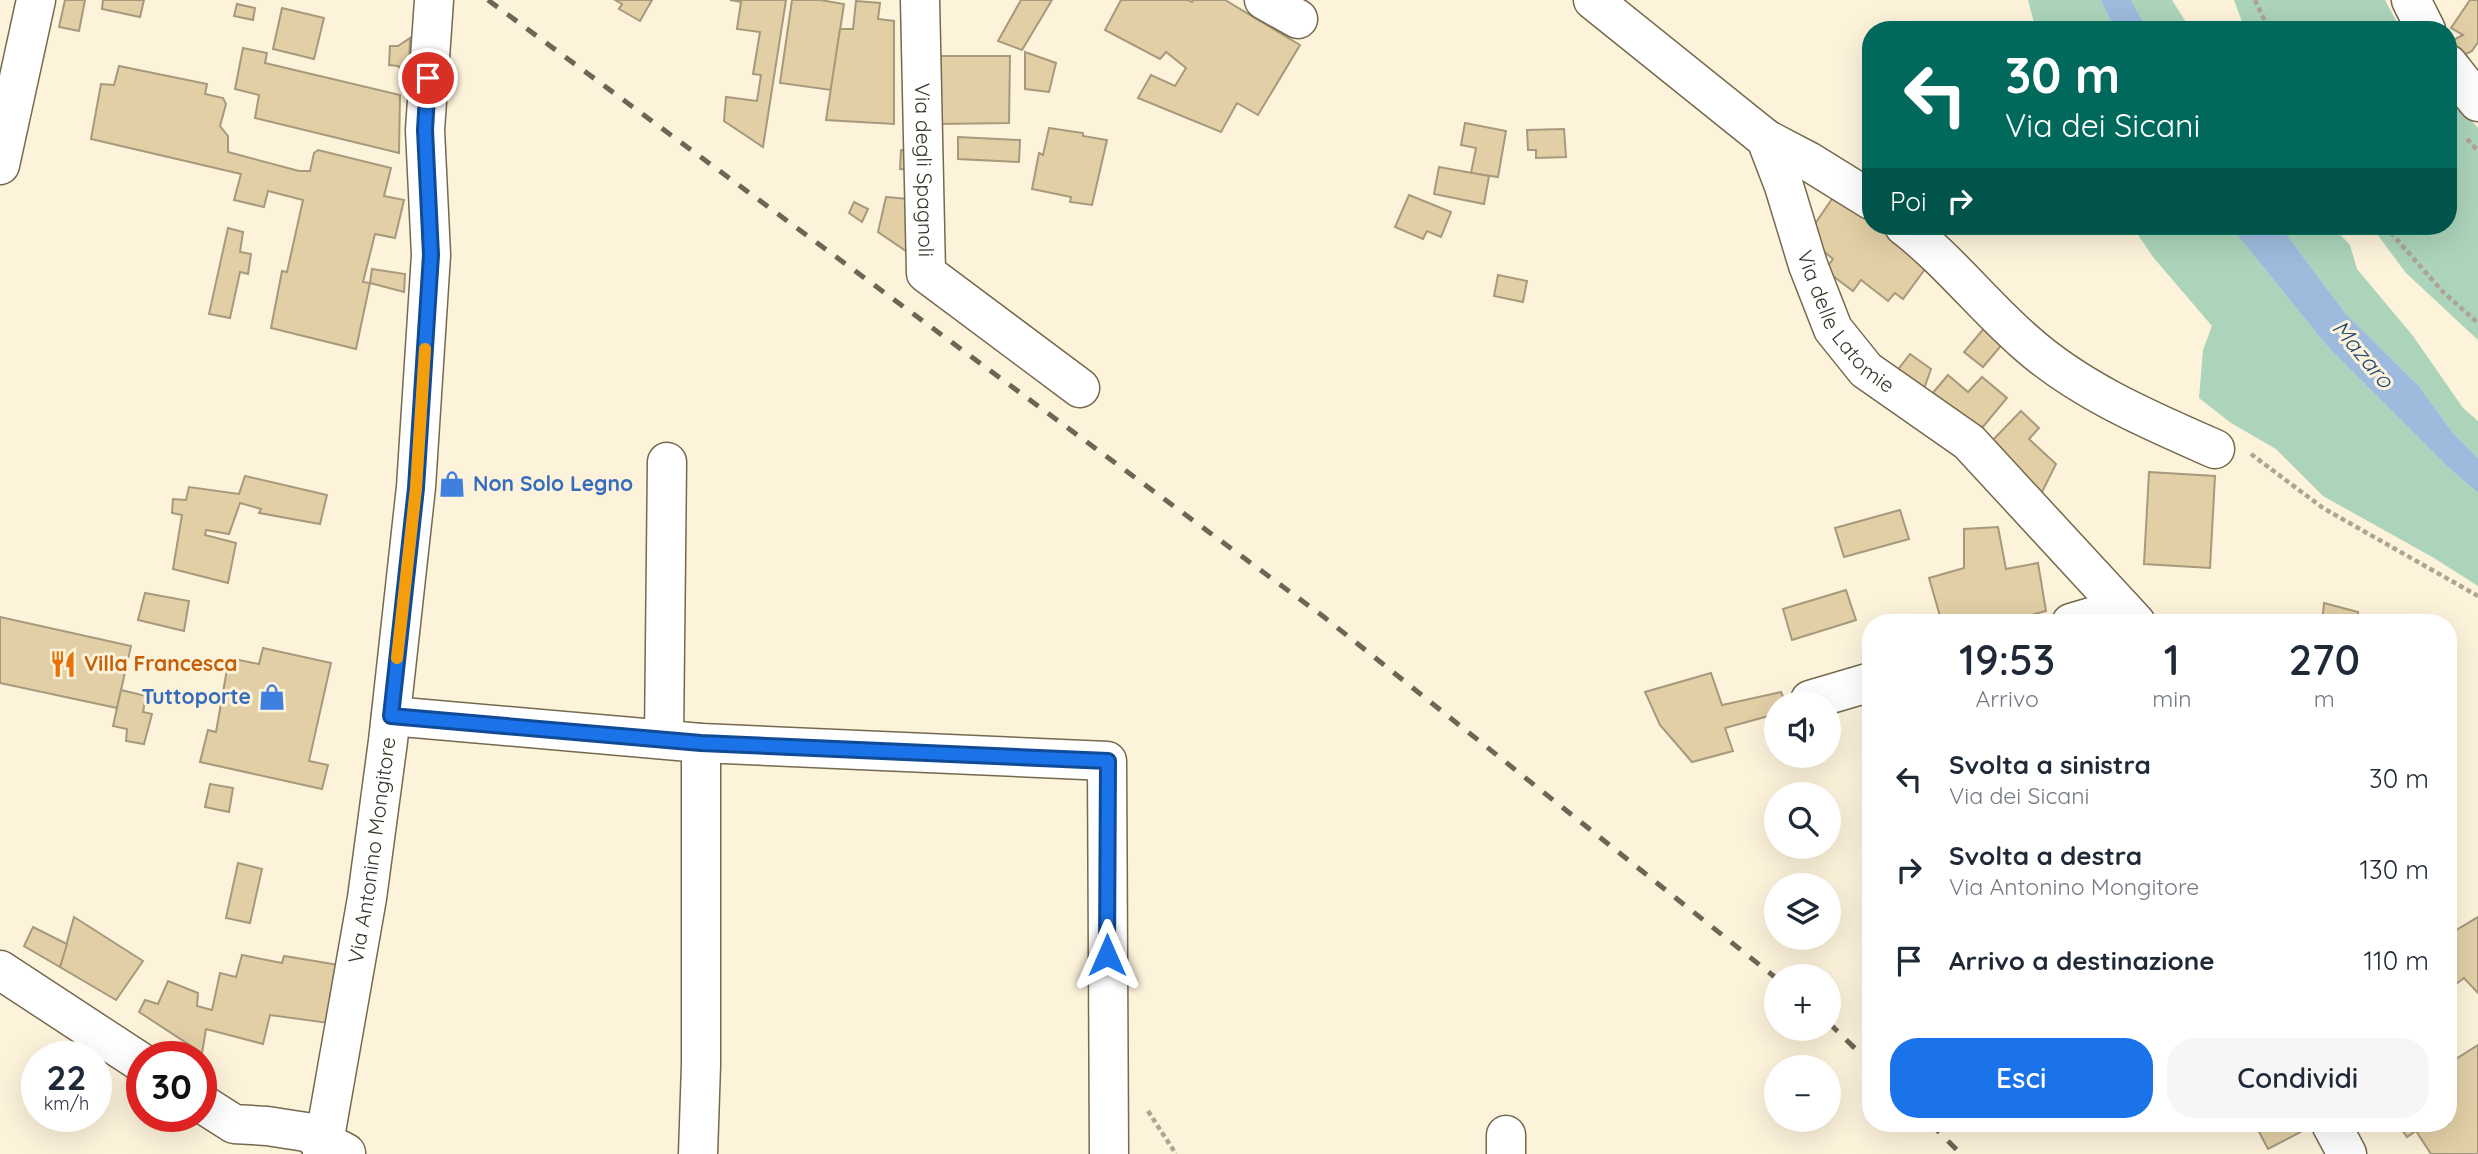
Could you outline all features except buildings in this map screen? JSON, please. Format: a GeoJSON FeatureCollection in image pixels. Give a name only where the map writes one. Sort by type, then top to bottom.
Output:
{"type":"FeatureCollection","features":[{"type":"Feature","properties":{"kind":"street"},"geometry":{"type":"LineString","coordinates":[[0,165],[36,0]]}},
{"type":"Feature","properties":{"kind":"street","name":"Via Antonino Mongitore"},"geometry":{"type":"LineString","coordinates":[[331,1149],[391,716],[416,488],[431,255],[425,130],[434,0]]}},
{"type":"Feature","properties":{"kind":"street","name":"Via degli Spagnoli"},"geometry":{"type":"LineString","coordinates":[[920,0],[926,274],[1080,388]]}},
{"type":"Feature","properties":{"kind":"street"},"geometry":{"type":"LineString","coordinates":[[1264,0],[1298,19]]}},
{"type":"Feature","properties":{"kind":"street"},"geometry":{"type":"LineString","coordinates":[[1593,0],[1766,139],[1862,194]]}},
{"type":"Feature","properties":{"kind":"street"},"geometry":{"type":"LineString","coordinates":[[2411,0],[2422,21]]}},
{"type":"Feature","properties":{"kind":"street"},"geometry":{"type":"LineString","coordinates":[[2457,75],[2478,102]]}},
{"type":"Feature","properties":{"kind":"street","name":"Via delle Latomie"},"geometry":{"type":"LineString","coordinates":[[1766,139],[1784,186],[1808,265],[1833,329],[1867,370],[1969,442],[2128,614]]}},
{"type":"Feature","properties":{"kind":"street"},"geometry":{"type":"LineString","coordinates":[[1915,235],[2025,342],[2065,371],[2085,385],[2215,449]]}},
{"type":"Feature","properties":{"kind":"street"},"geometry":{"type":"LineString","coordinates":[[667,461],[701,1065],[698,1154]]}},
{"type":"Feature","properties":{"kind":"street"},"geometry":{"type":"LineString","coordinates":[[1840,691],[1862,685]]}},
{"type":"Feature","properties":{"kind":"street"},"geometry":{"type":"LineString","coordinates":[[391,716],[683,741],[1108,761],[1109,1154]]}},
{"type":"Feature","properties":{"kind":"street"},"geometry":{"type":"LineString","coordinates":[[0,970],[126,1053]]}},
{"type":"Feature","properties":{"kind":"street"},"geometry":{"type":"LineString","coordinates":[[217,1117],[241,1139],[267,1126],[306,1132],[331,1149]]}},
{"type":"Feature","properties":{"kind":"street"},"geometry":{"type":"LineString","coordinates":[[2335,1132],[2347,1154]]}},
{"type":"Feature","properties":{"kind":"path"},"geometry":{"type":"LineString","coordinates":[[2255,0],[2265,21]]}},
{"type":"Feature","properties":{"kind":"path"},"geometry":{"type":"LineString","coordinates":[[2393,235],[2443,292],[2478,323]]}},
{"type":"Feature","properties":{"kind":"path"},"geometry":{"type":"LineString","coordinates":[[2215,449],[2252,454],[2323,508],[2478,596]]}},
{"type":"Feature","properties":{"kind":"green space"},"geometry":{"type":"Polygon","coordinates":[[[2028,0],[2101,0],[2111,21],[2034,21],[2028,0]]]}},
{"type":"Feature","properties":{"kind":"green space"},"geometry":{"type":"Polygon","coordinates":[[[2131,0],[2172,0],[2185,21],[2143,21],[2131,0]]]}},
{"type":"Feature","properties":{"kind":"green space"},"geometry":{"type":"Polygon","coordinates":[[[2234,0],[2385,0],[2396,21],[2242,21],[2234,0]]]}},
{"type":"Feature","properties":{"kind":"green space"},"geometry":{"type":"Polygon","coordinates":[[[2457,105],[2478,128],[2478,340],[2406,273],[2378,235],[2457,235],[2457,105]]]}},
{"type":"Feature","properties":{"kind":"green space"},"geometry":{"type":"Polygon","coordinates":[[[2138,235],[2237,235],[2328,347],[2448,467],[2478,493],[2478,586],[2434,558],[2323,496],[2276,449],[2231,423],[2199,398],[2203,350],[2212,326],[2153,257],[2138,235]]]}},
{"type":"Feature","properties":{"kind":"green space"},"geometry":{"type":"Polygon","coordinates":[[[2287,235],[2341,235],[2350,245],[2357,269],[2413,336],[2463,408],[2478,421],[2478,458],[2453,433],[2418,385],[2346,314],[2287,235]]]}},
{"type":"Feature","properties":{"kind":"water"},"geometry":{"type":"Polygon","coordinates":[[[2101,0],[2131,0],[2143,21],[2111,21],[2101,0]]]}},
{"type":"Feature","properties":{"kind":"water","name":"Mazaro"},"geometry":{"type":"Polygon","coordinates":[[[2237,235],[2287,235],[2346,314],[2418,385],[2453,433],[2478,458],[2478,493],[2448,467],[2328,347],[2237,235]]]}},
{"type":"Feature","properties":{"kind":"railway"},"geometry":{"type":"LineString","coordinates":[[488,0],[1324,617],[1764,968]]}},
{"type":"Feature","properties":{"kind":"railway"},"geometry":{"type":"LineString","coordinates":[[1841,1035],[1862,1055]]}},
{"type":"Feature","properties":{"kind":"railway"},"geometry":{"type":"LineString","coordinates":[[1939,1132],[1961,1154]]}},
{"type":"Feature","properties":{"kind":"slow traffic"},"geometry":{"type":"LineString","coordinates":[[397,658],[416,488],[425,349]]}},
{"type":"Feature","properties":{"kind":"place","name":"Non Solo Legno"},"geometry":{"type":"Point","coordinates":[452,484]}},
{"type":"Feature","properties":{"kind":"place","name":"Villa Francesca"},"geometry":{"type":"Point","coordinates":[63,664]}},
{"type":"Feature","properties":{"kind":"place","name":"Tuttoporte"},"geometry":{"type":"Point","coordinates":[272,697]}},
{"type":"Feature","properties":{"kind":"route"},"geometry":{"type":"LineString","coordinates":[[428,78],[425,130],[431,255],[416,488],[391,716],[701,743],[1108,761],[1107,955]]}}]}
